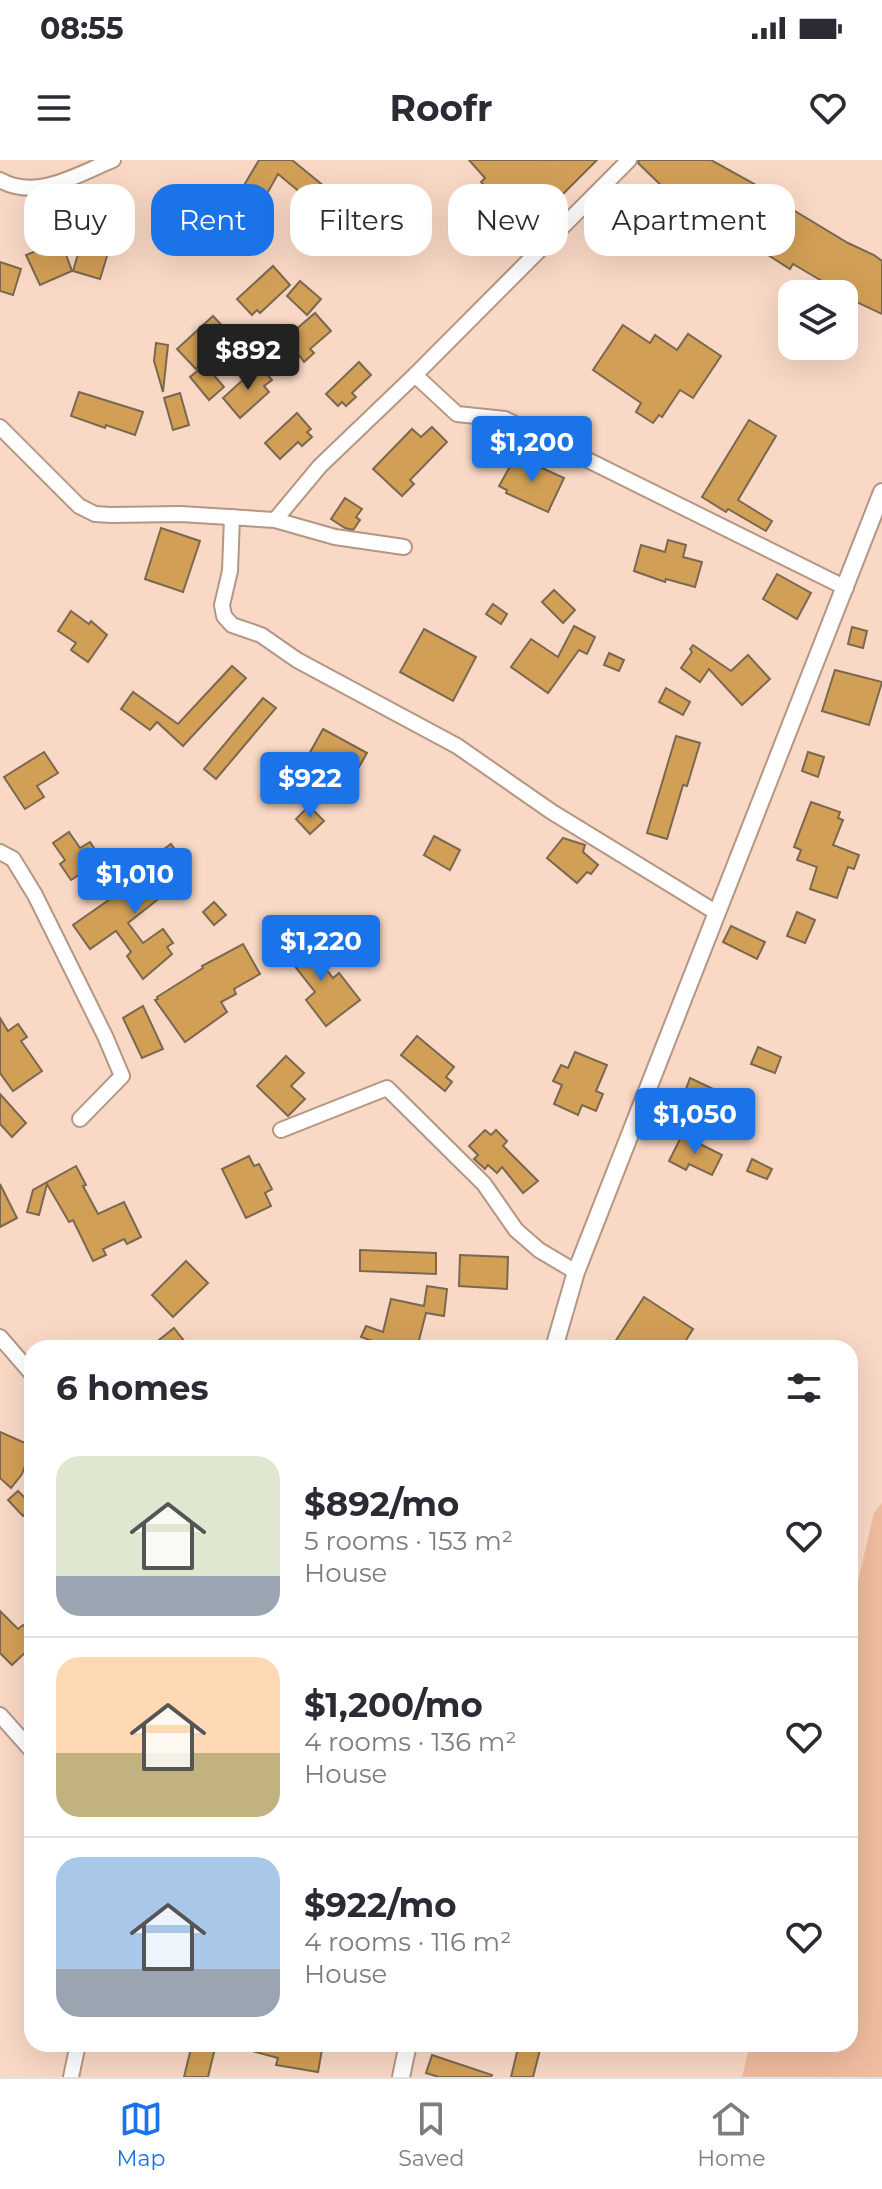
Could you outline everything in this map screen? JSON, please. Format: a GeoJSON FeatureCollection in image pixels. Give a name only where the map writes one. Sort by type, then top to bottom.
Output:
{"type":"FeatureCollection","features":[{"type":"Feature","properties":{"kind":"street"},"geometry":{"type":"LineString","coordinates":[[0,180],[18,188],[47,187],[113,160]]}},
{"type":"Feature","properties":{"kind":"street"},"geometry":{"type":"LineString","coordinates":[[275,520],[320,466],[629,160]]}},
{"type":"Feature","properties":{"kind":"street"},"geometry":{"type":"LineString","coordinates":[[415,375],[457,414],[505,419],[846,588]]}},
{"type":"Feature","properties":{"kind":"street"},"geometry":{"type":"LineString","coordinates":[[0,427],[79,506],[95,514],[275,520],[335,537],[404,547]]}},
{"type":"Feature","properties":{"kind":"street"},"geometry":{"type":"LineString","coordinates":[[556,1340],[576,1272],[882,492]]}},
{"type":"Feature","properties":{"kind":"street"},"geometry":{"type":"LineString","coordinates":[[232,517],[230,571],[222,605],[224,616],[232,625],[261,635],[297,660],[457,746],[552,812],[717,913]]}},
{"type":"Feature","properties":{"kind":"street"},"geometry":{"type":"LineString","coordinates":[[0,852],[13,859],[35,895],[122,1076],[80,1119]]}},
{"type":"Feature","properties":{"kind":"street"},"geometry":{"type":"LineString","coordinates":[[281,1130],[387,1088],[484,1184],[516,1230],[539,1250],[576,1272]]}},
{"type":"Feature","properties":{"kind":"street"},"geometry":{"type":"LineString","coordinates":[[0,1337],[24,1365]]}},
{"type":"Feature","properties":{"kind":"street"},"geometry":{"type":"LineString","coordinates":[[0,1715],[24,1742]]}},
{"type":"Feature","properties":{"kind":"street"},"geometry":{"type":"LineString","coordinates":[[71,2077],[76,2052]]}},
{"type":"Feature","properties":{"kind":"street"},"geometry":{"type":"LineString","coordinates":[[401,2077],[406,2052]]}},
{"type":"Feature","properties":{"kind":"shaded area"},"geometry":{"type":"Polygon","coordinates":[[[882,1503],[882,2077],[742,2077],[748,2052],[858,2052],[858,1581],[874,1513],[882,1503]]]}},
{"type":"Feature","properties":{"kind":"building"},"geometry":{"type":"Polygon","coordinates":[[[259,160],[292,160],[321,184],[290,184],[278,174],[272,184],[245,184],[259,160]]]}},
{"type":"Feature","properties":{"kind":"building"},"geometry":{"type":"Polygon","coordinates":[[[469,160],[597,160],[568,189],[568,184],[483,184],[481,182],[485,178],[469,160]]]}},
{"type":"Feature","properties":{"kind":"building"},"geometry":{"type":"Polygon","coordinates":[[[639,160],[711,160],[754,184],[660,184],[638,163],[639,160]]]}},
{"type":"Feature","properties":{"kind":"building"},"geometry":{"type":"Polygon","coordinates":[[[795,211],[882,261],[882,314],[858,303],[858,280],[820,280],[793,264],[790,269],[770,256],[795,256],[795,211]]]}},
{"type":"Feature","properties":{"kind":"building"},"geometry":{"type":"Polygon","coordinates":[[[26,256],[66,256],[72,271],[40,285],[26,256]]]}},
{"type":"Feature","properties":{"kind":"building"},"geometry":{"type":"Polygon","coordinates":[[[77,256],[107,256],[100,279],[73,271],[77,256]]]}},
{"type":"Feature","properties":{"kind":"building"},"geometry":{"type":"Polygon","coordinates":[[[0,262],[21,269],[13,295],[0,291],[0,262]]]}},
{"type":"Feature","properties":{"kind":"building"},"geometry":{"type":"Polygon","coordinates":[[[273,266],[290,285],[260,313],[257,310],[252,315],[237,299],[273,266]]]}},
{"type":"Feature","properties":{"kind":"building"},"geometry":{"type":"Polygon","coordinates":[[[300,281],[321,299],[307,315],[287,296],[300,281]]]}},
{"type":"Feature","properties":{"kind":"building"},"geometry":{"type":"Polygon","coordinates":[[[315,313],[331,331],[310,349],[314,353],[304,362],[300,356],[294,361],[279,344],[315,313]]]}},
{"type":"Feature","properties":{"kind":"building"},"geometry":{"type":"Polygon","coordinates":[[[213,316],[230,334],[225,339],[227,341],[196,369],[177,349],[213,316]]]}},
{"type":"Feature","properties":{"kind":"building"},"geometry":{"type":"Polygon","coordinates":[[[623,325],[650,343],[655,335],[677,350],[688,334],[721,356],[693,398],[680,390],[662,417],[659,415],[653,423],[636,412],[641,403],[593,370],[623,325]]]}},
{"type":"Feature","properties":{"kind":"building"},"geometry":{"type":"Polygon","coordinates":[[[156,343],[168,345],[163,392],[154,361],[156,343]]]}},
{"type":"Feature","properties":{"kind":"building"},"geometry":{"type":"Polygon","coordinates":[[[359,362],[371,375],[352,393],[356,397],[346,406],[342,402],[338,406],[326,394],[359,362]]]}},
{"type":"Feature","properties":{"kind":"building"},"geometry":{"type":"Polygon","coordinates":[[[205,365],[224,387],[209,400],[190,377],[205,365]]]}},
{"type":"Feature","properties":{"kind":"building"},"geometry":{"type":"Polygon","coordinates":[[[259,365],[272,380],[264,386],[269,392],[240,418],[223,398],[259,365]]]}},
{"type":"Feature","properties":{"kind":"building"},"geometry":{"type":"Polygon","coordinates":[[[79,392],[143,412],[135,435],[71,416],[79,392]]]}},
{"type":"Feature","properties":{"kind":"building"},"geometry":{"type":"Polygon","coordinates":[[[180,393],[189,425],[173,430],[164,398],[180,393]]]}},
{"type":"Feature","properties":{"kind":"building"},"geometry":{"type":"Polygon","coordinates":[[[297,413],[311,429],[307,432],[312,437],[302,446],[298,442],[280,459],[265,443],[297,413]]]}},
{"type":"Feature","properties":{"kind":"building"},"geometry":{"type":"Polygon","coordinates":[[[749,420],[776,436],[738,500],[772,521],[766,531],[702,497],[749,420]]]}},
{"type":"Feature","properties":{"kind":"building"},"geometry":{"type":"Polygon","coordinates":[[[432,427],[447,442],[410,480],[414,484],[402,496],[373,469],[412,429],[421,437],[432,427]]]}},
{"type":"Feature","properties":{"kind":"building"},"geometry":{"type":"Polygon","coordinates":[[[516,456],[564,478],[548,512],[506,493],[507,490],[499,486],[516,456]]]}},
{"type":"Feature","properties":{"kind":"building"},"geometry":{"type":"Polygon","coordinates":[[[345,498],[362,509],[356,517],[360,520],[353,530],[331,519],[345,498]]]}},
{"type":"Feature","properties":{"kind":"building"},"geometry":{"type":"Polygon","coordinates":[[[161,528],[200,541],[183,592],[145,579],[161,528]]]}},
{"type":"Feature","properties":{"kind":"building"},"geometry":{"type":"Polygon","coordinates":[[[668,540],[686,545],[683,557],[702,562],[695,587],[666,579],[665,582],[634,571],[641,545],[665,552],[668,540]]]}},
{"type":"Feature","properties":{"kind":"building"},"geometry":{"type":"Polygon","coordinates":[[[777,574],[811,593],[797,619],[763,599],[777,574]]]}},
{"type":"Feature","properties":{"kind":"building"},"geometry":{"type":"Polygon","coordinates":[[[554,590],[575,610],[563,623],[542,602],[554,590]]]}},
{"type":"Feature","properties":{"kind":"building"},"geometry":{"type":"Polygon","coordinates":[[[493,604],[507,614],[501,624],[486,614],[493,604]]]}},
{"type":"Feature","properties":{"kind":"building"},"geometry":{"type":"Polygon","coordinates":[[[71,611],[89,624],[91,621],[107,635],[88,662],[71,650],[76,643],[58,631],[71,611]]]}},
{"type":"Feature","properties":{"kind":"building"},"geometry":{"type":"Polygon","coordinates":[[[574,626],[595,637],[587,654],[579,650],[548,693],[511,667],[531,639],[558,657],[574,626]]]}},
{"type":"Feature","properties":{"kind":"building"},"geometry":{"type":"Polygon","coordinates":[[[852,627],[867,631],[863,648],[848,644],[852,627]]]}},
{"type":"Feature","properties":{"kind":"building"},"geometry":{"type":"Polygon","coordinates":[[[424,629],[476,657],[453,701],[400,672],[424,629]]]}},
{"type":"Feature","properties":{"kind":"building"},"geometry":{"type":"Polygon","coordinates":[[[693,645],[731,671],[748,655],[770,679],[742,705],[709,669],[700,682],[681,668],[693,645]]]}},
{"type":"Feature","properties":{"kind":"building"},"geometry":{"type":"Polygon","coordinates":[[[609,653],[624,660],[619,671],[604,665],[609,653]]]}},
{"type":"Feature","properties":{"kind":"building"},"geometry":{"type":"Polygon","coordinates":[[[232,666],[246,678],[183,746],[157,722],[150,730],[121,709],[133,692],[178,724],[232,666]]]}},
{"type":"Feature","properties":{"kind":"building"},"geometry":{"type":"Polygon","coordinates":[[[835,670],[882,682],[869,725],[822,711],[835,670]]]}},
{"type":"Feature","properties":{"kind":"building"},"geometry":{"type":"Polygon","coordinates":[[[666,688],[690,702],[683,715],[659,702],[666,688]]]}},
{"type":"Feature","properties":{"kind":"building"},"geometry":{"type":"Polygon","coordinates":[[[263,698],[276,708],[216,779],[204,769],[263,698]]]}},
{"type":"Feature","properties":{"kind":"building"},"geometry":{"type":"Polygon","coordinates":[[[323,729],[367,753],[351,781],[308,756],[323,729]]]}},
{"type":"Feature","properties":{"kind":"building"},"geometry":{"type":"Polygon","coordinates":[[[676,736],[700,743],[687,786],[683,785],[667,839],[647,833],[676,736]]]}},
{"type":"Feature","properties":{"kind":"building"},"geometry":{"type":"Polygon","coordinates":[[[44,752],[58,773],[37,786],[44,797],[25,809],[4,777],[44,752]]]}},
{"type":"Feature","properties":{"kind":"building"},"geometry":{"type":"Polygon","coordinates":[[[808,752],[824,757],[818,777],[802,771],[808,752]]]}},
{"type":"Feature","properties":{"kind":"building"},"geometry":{"type":"Polygon","coordinates":[[[811,802],[840,812],[838,818],[843,820],[833,845],[859,855],[854,869],[848,867],[837,898],[810,889],[817,867],[797,860],[801,850],[794,847],[811,802]]]}},
{"type":"Feature","properties":{"kind":"building"},"geometry":{"type":"Polygon","coordinates":[[[309,806],[324,821],[310,834],[296,819],[309,806]]]}},
{"type":"Feature","properties":{"kind":"building"},"geometry":{"type":"Polygon","coordinates":[[[69,832],[80,848],[90,842],[102,860],[71,880],[60,864],[65,860],[53,843],[69,832]]]}},
{"type":"Feature","properties":{"kind":"building"},"geometry":{"type":"Polygon","coordinates":[[[434,836],[460,850],[450,870],[424,855],[434,836]]]}},
{"type":"Feature","properties":{"kind":"building"},"geometry":{"type":"Polygon","coordinates":[[[563,838],[585,845],[583,852],[598,865],[577,883],[547,858],[563,838]]]}},
{"type":"Feature","properties":{"kind":"building"},"geometry":{"type":"Polygon","coordinates":[[[171,844],[185,864],[169,876],[176,885],[128,923],[143,943],[163,929],[173,943],[167,947],[172,954],[143,979],[127,956],[131,952],[116,931],[90,949],[73,925],[163,865],[156,855],[171,844]]]}},
{"type":"Feature","properties":{"kind":"building"},"geometry":{"type":"Polygon","coordinates":[[[214,902],[226,915],[214,925],[203,912],[214,902]]]}},
{"type":"Feature","properties":{"kind":"building"},"geometry":{"type":"Polygon","coordinates":[[[797,912],[815,920],[805,943],[787,936],[797,912]]]}},
{"type":"Feature","properties":{"kind":"building"},"geometry":{"type":"Polygon","coordinates":[[[731,926],[765,942],[757,959],[723,942],[731,926]]]}},
{"type":"Feature","properties":{"kind":"building"},"geometry":{"type":"Polygon","coordinates":[[[300,936],[333,978],[339,973],[360,1000],[326,1026],[306,1000],[315,992],[282,950],[300,936]]]}},
{"type":"Feature","properties":{"kind":"building"},"geometry":{"type":"Polygon","coordinates":[[[243,944],[260,974],[234,989],[236,994],[221,1002],[227,1012],[185,1042],[155,1000],[202,966],[243,944]]]}},
{"type":"Feature","properties":{"kind":"building"},"geometry":{"type":"Polygon","coordinates":[[[143,1006],[163,1049],[142,1058],[123,1018],[143,1006]]]}},
{"type":"Feature","properties":{"kind":"building"},"geometry":{"type":"Polygon","coordinates":[[[0,1018],[8,1031],[18,1024],[27,1037],[21,1041],[42,1071],[13,1091],[0,1073],[0,1018]]]}},
{"type":"Feature","properties":{"kind":"building"},"geometry":{"type":"Polygon","coordinates":[[[417,1036],[454,1067],[446,1077],[452,1082],[445,1091],[401,1055],[417,1036]]]}},
{"type":"Feature","properties":{"kind":"building"},"geometry":{"type":"Polygon","coordinates":[[[758,1047],[781,1057],[775,1073],[751,1064],[758,1047]]]}},
{"type":"Feature","properties":{"kind":"building"},"geometry":{"type":"Polygon","coordinates":[[[575,1052],[607,1065],[596,1091],[603,1094],[596,1111],[582,1105],[578,1115],[554,1104],[562,1085],[553,1081],[561,1065],[568,1068],[575,1052]]]}},
{"type":"Feature","properties":{"kind":"building"},"geometry":{"type":"Polygon","coordinates":[[[286,1056],[304,1073],[291,1086],[305,1099],[288,1116],[257,1086],[286,1056]]]}},
{"type":"Feature","properties":{"kind":"building"},"geometry":{"type":"Polygon","coordinates":[[[690,1078],[730,1097],[720,1124],[679,1108],[690,1078]]]}},
{"type":"Feature","properties":{"kind":"building"},"geometry":{"type":"Polygon","coordinates":[[[0,1094],[26,1123],[12,1137],[0,1124],[0,1094]]]}},
{"type":"Feature","properties":{"kind":"building"},"geometry":{"type":"Polygon","coordinates":[[[485,1130],[491,1135],[496,1130],[507,1141],[503,1146],[538,1181],[523,1193],[502,1167],[497,1173],[488,1165],[485,1169],[474,1159],[478,1155],[469,1146],[485,1130]]]}},
{"type":"Feature","properties":{"kind":"building"},"geometry":{"type":"Polygon","coordinates":[[[682,1135],[722,1155],[712,1175],[689,1164],[686,1170],[669,1161],[682,1135]]]}},
{"type":"Feature","properties":{"kind":"building"},"geometry":{"type":"Polygon","coordinates":[[[249,1156],[254,1166],[259,1164],[272,1189],[265,1193],[271,1206],[246,1218],[222,1169],[249,1156]]]}},
{"type":"Feature","properties":{"kind":"building"},"geometry":{"type":"Polygon","coordinates":[[[752,1159],[772,1169],[767,1179],[747,1171],[752,1159]]]}},
{"type":"Feature","properties":{"kind":"building"},"geometry":{"type":"Polygon","coordinates":[[[76,1166],[98,1214],[124,1202],[141,1237],[127,1244],[124,1239],[103,1249],[106,1255],[93,1261],[73,1220],[69,1222],[47,1184],[39,1215],[27,1212],[33,1190],[76,1166]]]}},
{"type":"Feature","properties":{"kind":"building"},"geometry":{"type":"Polygon","coordinates":[[[0,1184],[17,1218],[0,1227],[0,1184]]]}},
{"type":"Feature","properties":{"kind":"building"},"geometry":{"type":"Polygon","coordinates":[[[360,1250],[436,1253],[436,1274],[360,1271],[360,1250]]]}},
{"type":"Feature","properties":{"kind":"building"},"geometry":{"type":"Polygon","coordinates":[[[460,1255],[508,1257],[507,1289],[459,1286],[460,1255]]]}},
{"type":"Feature","properties":{"kind":"building"},"geometry":{"type":"Polygon","coordinates":[[[186,1261],[208,1283],[173,1317],[152,1295],[186,1261]]]}},
{"type":"Feature","properties":{"kind":"building"},"geometry":{"type":"Polygon","coordinates":[[[427,1286],[447,1289],[444,1316],[426,1313],[419,1340],[369,1340],[361,1337],[366,1326],[383,1332],[391,1299],[424,1306],[427,1286]]]}},
{"type":"Feature","properties":{"kind":"building"},"geometry":{"type":"Polygon","coordinates":[[[644,1297],[693,1329],[686,1340],[616,1340],[644,1297]]]}},
{"type":"Feature","properties":{"kind":"building"},"geometry":{"type":"Polygon","coordinates":[[[174,1328],[183,1340],[159,1340],[174,1328]]]}},
{"type":"Feature","properties":{"kind":"building"},"geometry":{"type":"Polygon","coordinates":[[[0,1432],[24,1442],[24,1468],[11,1488],[0,1478],[0,1432]]]}},
{"type":"Feature","properties":{"kind":"building"},"geometry":{"type":"Polygon","coordinates":[[[18,1491],[24,1497],[23,1516],[8,1500],[18,1491]]]}},
{"type":"Feature","properties":{"kind":"building"},"geometry":{"type":"Polygon","coordinates":[[[0,1611],[18,1629],[24,1626],[24,1654],[12,1665],[0,1653],[0,1611]]]}},
{"type":"Feature","properties":{"kind":"building"},"geometry":{"type":"Polygon","coordinates":[[[190,2052],[214,2052],[208,2077],[184,2077],[190,2052]]]}},
{"type":"Feature","properties":{"kind":"building"},"geometry":{"type":"Polygon","coordinates":[[[256,2052],[322,2052],[318,2072],[276,2065],[278,2058],[256,2052]]]}},
{"type":"Feature","properties":{"kind":"building"},"geometry":{"type":"Polygon","coordinates":[[[517,2052],[539,2052],[533,2077],[511,2077],[517,2052]]]}},
{"type":"Feature","properties":{"kind":"building"},"geometry":{"type":"Polygon","coordinates":[[[432,2055],[492,2075],[439,2077],[426,2073],[432,2055]]]}}]}
